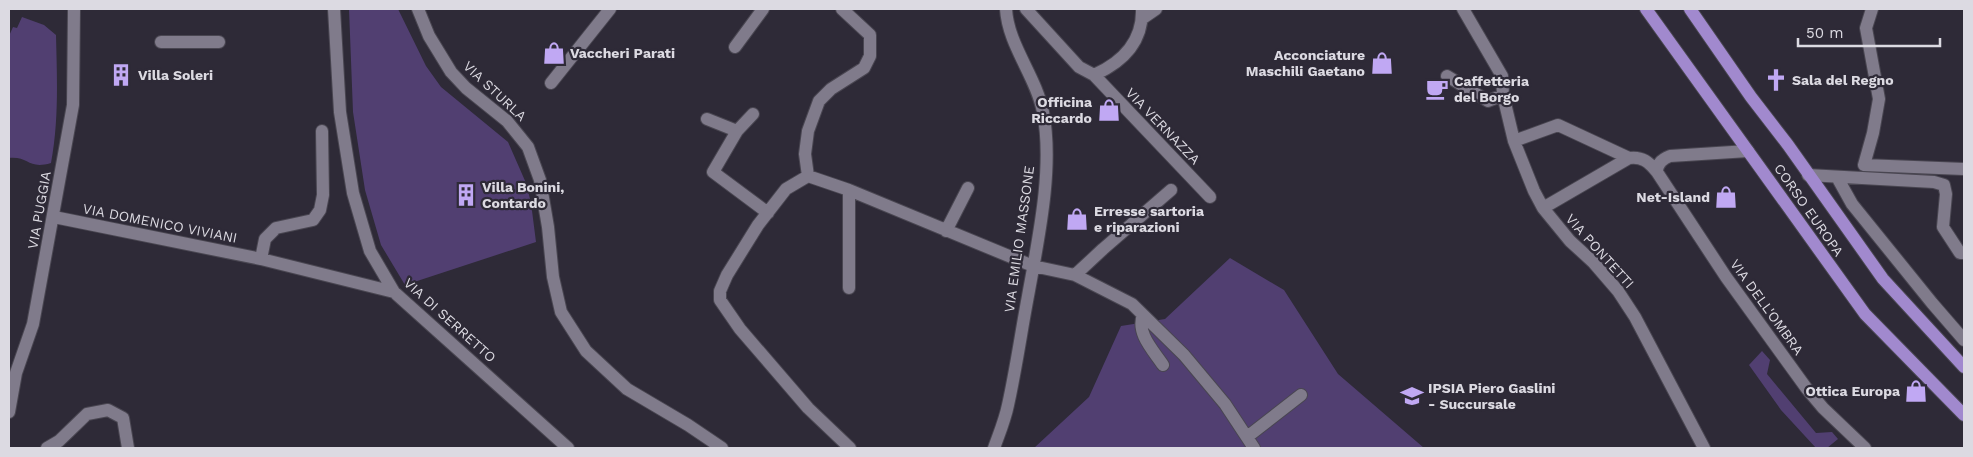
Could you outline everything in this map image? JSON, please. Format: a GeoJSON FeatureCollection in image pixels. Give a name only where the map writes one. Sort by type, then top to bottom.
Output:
{"type":"FeatureCollection","features":[{"type":"Feature","properties":{"kind":"main road","name":"CORSO EUROPA"},"geometry":{"type":"LineString","coordinates":[[1646,9],[1865,314],[1964,416]]}},
{"type":"Feature","properties":{"kind":"main road","name":"CORSO EUROPA"},"geometry":{"type":"LineString","coordinates":[[1690,9],[1883,279],[1964,366]]}},
{"type":"Feature","properties":{"kind":"street","name":"VIA PUGGIA"},"geometry":{"type":"LineString","coordinates":[[9,412],[16,372],[33,324],[73,105],[74,9]]}},
{"type":"Feature","properties":{"kind":"street","name":"VIA DI SERRETTO"},"geometry":{"type":"LineString","coordinates":[[334,9],[340,112],[353,193],[370,251],[394,292],[568,448]]}},
{"type":"Feature","properties":{"kind":"street","name":"VIA STURLA"},"geometry":{"type":"LineString","coordinates":[[418,9],[429,36],[452,72],[466,88],[507,121],[528,147],[540,180],[548,227],[553,277],[561,312],[586,351],[627,389],[688,425],[717,447]]}},
{"type":"Feature","properties":{"kind":"street"},"geometry":{"type":"LineString","coordinates":[[551,83],[610,9]]}},
{"type":"Feature","properties":{"kind":"street"},"geometry":{"type":"LineString","coordinates":[[735,47],[763,9]]}},
{"type":"Feature","properties":{"kind":"street"},"geometry":{"type":"LineString","coordinates":[[808,176],[806,154],[808,131],[819,101],[831,89],[864,68],[870,56],[870,35],[842,9]]}},
{"type":"Feature","properties":{"kind":"street","name":"VIA EMILIO MASSONE"},"geometry":{"type":"LineString","coordinates":[[994,448],[1008,407],[1033,266],[1046,176],[1046,134],[1043,111],[1036,86],[1006,20],[1006,9]]}},
{"type":"Feature","properties":{"kind":"street","name":"VIA VERNAZZA"},"geometry":{"type":"LineString","coordinates":[[1026,9],[1079,67],[1094,75],[1210,197]]}},
{"type":"Feature","properties":{"kind":"street"},"geometry":{"type":"LineString","coordinates":[[1094,75],[1111,67],[1133,46],[1141,28],[1142,13],[1156,9]]}},
{"type":"Feature","properties":{"kind":"street","name":"VIA PONTETTI"},"geometry":{"type":"LineString","coordinates":[[1463,9],[1502,76],[1503,95],[1514,141],[1534,191],[1543,208],[1570,241],[1593,262],[1618,291],[1635,317],[1704,448]]}},
{"type":"Feature","properties":{"kind":"street"},"geometry":{"type":"LineString","coordinates":[[1872,9],[1866,28],[1879,99],[1873,133],[1864,165],[1964,169]]}},
{"type":"Feature","properties":{"kind":"street"},"geometry":{"type":"LineString","coordinates":[[161,42],[219,42]]}},
{"type":"Feature","properties":{"kind":"street"},"geometry":{"type":"LineString","coordinates":[[1447,76],[1488,101],[1503,95]]}},
{"type":"Feature","properties":{"kind":"street"},"geometry":{"type":"LineString","coordinates":[[753,114],[737,131],[714,172],[768,213]]}},
{"type":"Feature","properties":{"kind":"street"},"geometry":{"type":"LineString","coordinates":[[707,119],[737,131]]}},
{"type":"Feature","properties":{"kind":"street","name":"VIA DELL'OMBRA"},"geometry":{"type":"LineString","coordinates":[[1514,141],[1558,125],[1629,158],[1637,157],[1645,160],[1658,172],[1726,277],[1807,389],[1823,408],[1865,448]]}},
{"type":"Feature","properties":{"kind":"street"},"geometry":{"type":"LineString","coordinates":[[261,259],[265,239],[276,228],[313,220],[320,210],[323,194],[322,131]]}},
{"type":"Feature","properties":{"kind":"street"},"geometry":{"type":"LineString","coordinates":[[1658,172],[1657,167],[1670,156],[1748,150]]}},
{"type":"Feature","properties":{"kind":"street"},"geometry":{"type":"LineString","coordinates":[[1543,208],[1629,158]]}},
{"type":"Feature","properties":{"kind":"street"},"geometry":{"type":"LineString","coordinates":[[1808,175],[1934,182],[1944,185],[1946,194],[1943,227],[1960,253],[1964,253]]}},
{"type":"Feature","properties":{"kind":"street"},"geometry":{"type":"LineString","coordinates":[[808,176],[849,190],[1033,266],[1075,276],[1132,304],[1184,355],[1225,404],[1251,443],[1300,395]]}},
{"type":"Feature","properties":{"kind":"street"},"geometry":{"type":"LineString","coordinates":[[808,176],[786,190],[758,225],[727,275],[720,291],[720,300],[740,329],[808,408],[850,448]]}},
{"type":"Feature","properties":{"kind":"street"},"geometry":{"type":"LineString","coordinates":[[1837,177],[1852,204],[1964,340]]}},
{"type":"Feature","properties":{"kind":"street"},"geometry":{"type":"LineString","coordinates":[[946,230],[968,188]]}},
{"type":"Feature","properties":{"kind":"street"},"geometry":{"type":"LineString","coordinates":[[849,190],[849,288]]}},
{"type":"Feature","properties":{"kind":"street"},"geometry":{"type":"LineString","coordinates":[[1075,276],[1171,190]]}},
{"type":"Feature","properties":{"kind":"street","name":"VIA DOMENICO VIVIANI"},"geometry":{"type":"LineString","coordinates":[[54,217],[261,259],[394,292]]}},
{"type":"Feature","properties":{"kind":"street"},"geometry":{"type":"LineString","coordinates":[[1143,315],[1140,322],[1142,332],[1163,365]]}},
{"type":"Feature","properties":{"kind":"street"},"geometry":{"type":"LineString","coordinates":[[47,448],[59,441],[87,414],[108,410],[122,418],[128,448]]}},
{"type":"Feature","properties":{"kind":"shaded area"},"geometry":{"type":"Polygon","coordinates":[[[349,9],[398,9],[426,66],[441,87],[508,142],[526,183],[531,203],[536,242],[405,285],[381,245],[365,190],[353,112],[349,9]]]}},
{"type":"Feature","properties":{"kind":"shaded area"},"geometry":{"type":"Polygon","coordinates":[[[22,17],[44,25],[56,35],[57,99],[54,147],[51,163],[43,165],[9,158],[9,36],[13,27],[17,28],[22,17]]]}},
{"type":"Feature","properties":{"kind":"shaded area"},"geometry":{"type":"Polygon","coordinates":[[[1230,258],[1284,290],[1338,374],[1424,448],[1034,448],[1089,397],[1121,326],[1165,319],[1230,258]]]}},
{"type":"Feature","properties":{"kind":"shaded area"},"geometry":{"type":"Polygon","coordinates":[[[1762,351],[1770,360],[1767,374],[1816,433],[1832,432],[1838,439],[1827,448],[1816,448],[1781,410],[1749,365],[1762,351]]]}},
{"type":"Feature","properties":{"kind":"place","name":"Vaccheri Parati"},"geometry":{"type":"Point","coordinates":[554,53]}},
{"type":"Feature","properties":{"kind":"place","name":"Acconciature Maschili Gaetano"},"geometry":{"type":"Point","coordinates":[1382,63]}},
{"type":"Feature","properties":{"kind":"place","name":"Villa Soleri"},"geometry":{"type":"Point","coordinates":[121,75]}},
{"type":"Feature","properties":{"kind":"place","name":"Sala del Regno"},"geometry":{"type":"Point","coordinates":[1776,80]}},
{"type":"Feature","properties":{"kind":"place","name":"Caffetteria del Borgo"},"geometry":{"type":"Point","coordinates":[1437,89]}},
{"type":"Feature","properties":{"kind":"place","name":"Officina Riccardo"},"geometry":{"type":"Point","coordinates":[1109,110]}},
{"type":"Feature","properties":{"kind":"place","name":"Villa Bonini, Contardo"},"geometry":{"type":"Point","coordinates":[466,195]}},
{"type":"Feature","properties":{"kind":"place","name":"Net-Island"},"geometry":{"type":"Point","coordinates":[1726,197]}},
{"type":"Feature","properties":{"kind":"place","name":"Erresse sartoria e riparazioni"},"geometry":{"type":"Point","coordinates":[1077,219]}},
{"type":"Feature","properties":{"kind":"place","name":"Ottica Europa"},"geometry":{"type":"Point","coordinates":[1916,391]}},
{"type":"Feature","properties":{"kind":"place","name":"IPSIA Piero Gaslini - Succursale"},"geometry":{"type":"Point","coordinates":[1412,396]}}]}
